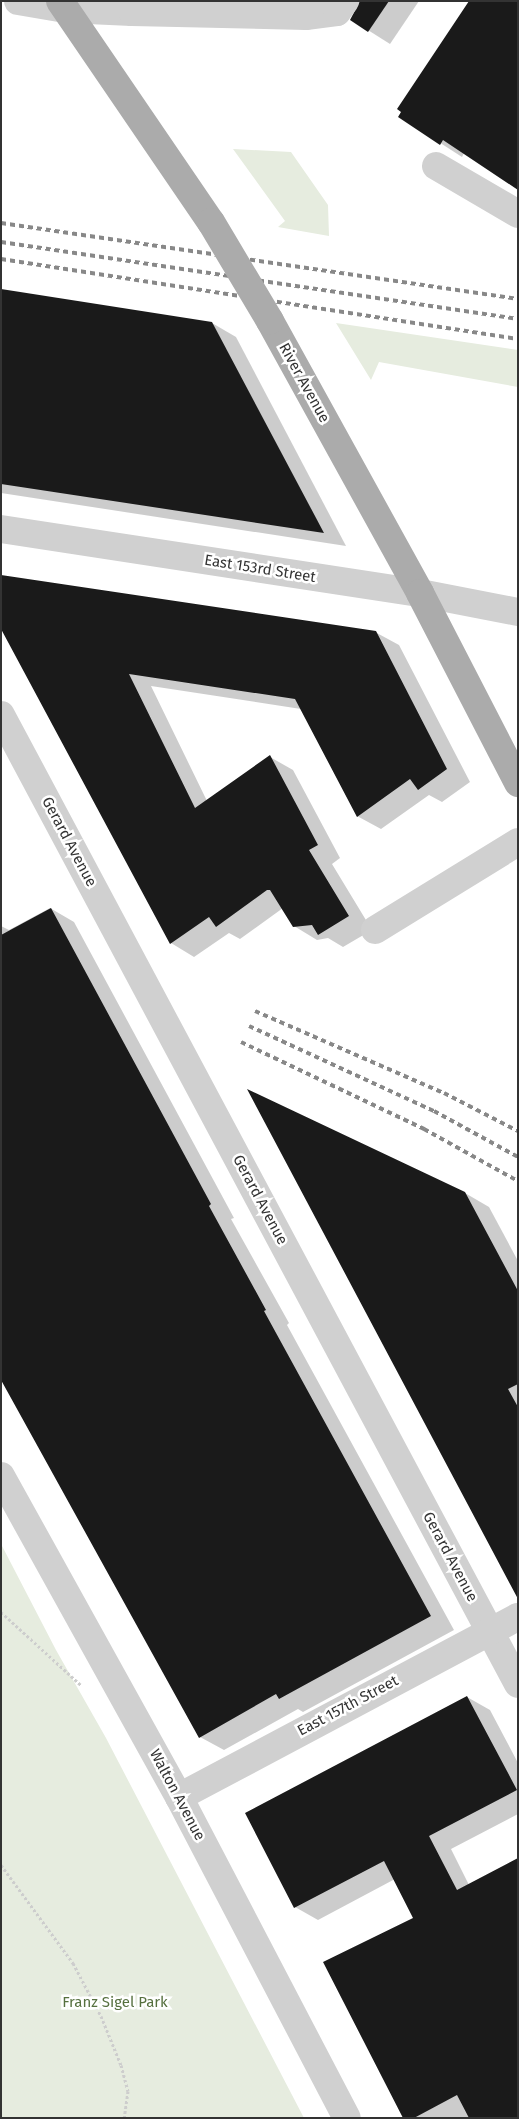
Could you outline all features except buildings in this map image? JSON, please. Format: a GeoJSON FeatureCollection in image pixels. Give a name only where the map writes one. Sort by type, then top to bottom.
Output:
{"type":"FeatureCollection","features":[{"type":"Feature","properties":{"kind":"main road","name":"River Avenue"},"geometry":{"type":"LineString","coordinates":[[63,5],[211,222],[270,321],[420,593],[518,783]]}},
{"type":"Feature","properties":{"kind":"street"},"geometry":{"type":"LineString","coordinates":[[18,1],[63,5],[306,16],[337,12],[345,1]]}},
{"type":"Feature","properties":{"kind":"street"},"geometry":{"type":"LineString","coordinates":[[436,166],[518,214]]}},
{"type":"Feature","properties":{"kind":"street","name":"East 153rd Street"},"geometry":{"type":"LineString","coordinates":[[1,529],[420,593],[518,612]]}},
{"type":"Feature","properties":{"kind":"street","name":"Gerard Avenue"},"geometry":{"type":"LineString","coordinates":[[1,715],[518,1684]]}},
{"type":"Feature","properties":{"kind":"street"},"geometry":{"type":"LineString","coordinates":[[375,930],[518,842]]}},
{"type":"Feature","properties":{"kind":"street","name":"Walton Avenue"},"geometry":{"type":"LineString","coordinates":[[1,1476],[179,1797],[347,2118]]}},
{"type":"Feature","properties":{"kind":"street","name":"East 157th Street"},"geometry":{"type":"LineString","coordinates":[[179,1797],[518,1617]]}},
{"type":"Feature","properties":{"kind":"path"},"geometry":{"type":"LineString","coordinates":[[1,1612],[87,1690]]}},
{"type":"Feature","properties":{"kind":"path"},"geometry":{"type":"LineString","coordinates":[[1,1865],[73,1963],[101,2016],[121,2065],[128,2091],[124,2118]]}},
{"type":"Feature","properties":{"kind":"green space"},"geometry":{"type":"Polygon","coordinates":[[[233,149],[291,152],[328,205],[329,236],[278,227],[285,221],[233,149]]]}},
{"type":"Feature","properties":{"kind":"green space"},"geometry":{"type":"Polygon","coordinates":[[[336,323],[518,350],[518,387],[379,362],[371,380],[336,323]]]}},
{"type":"Feature","properties":{"kind":"green space","name":"Franz Sigel Park"},"geometry":{"type":"Polygon","coordinates":[[[1,1544],[56,1650],[106,1738],[304,2118],[1,2118],[1,1544]]]}},
{"type":"Feature","properties":{"kind":"railway"},"geometry":{"type":"LineString","coordinates":[[1,223],[518,299]]}},
{"type":"Feature","properties":{"kind":"railway"},"geometry":{"type":"LineString","coordinates":[[1,242],[518,319]]}},
{"type":"Feature","properties":{"kind":"railway"},"geometry":{"type":"LineString","coordinates":[[1,259],[518,339]]}},
{"type":"Feature","properties":{"kind":"railway"},"geometry":{"type":"LineString","coordinates":[[255,1011],[444,1093],[518,1131]]}},
{"type":"Feature","properties":{"kind":"railway"},"geometry":{"type":"LineString","coordinates":[[249,1026],[434,1111],[518,1157]]}},
{"type":"Feature","properties":{"kind":"railway"},"geometry":{"type":"LineString","coordinates":[[241,1042],[424,1129],[518,1181]]}}]}
